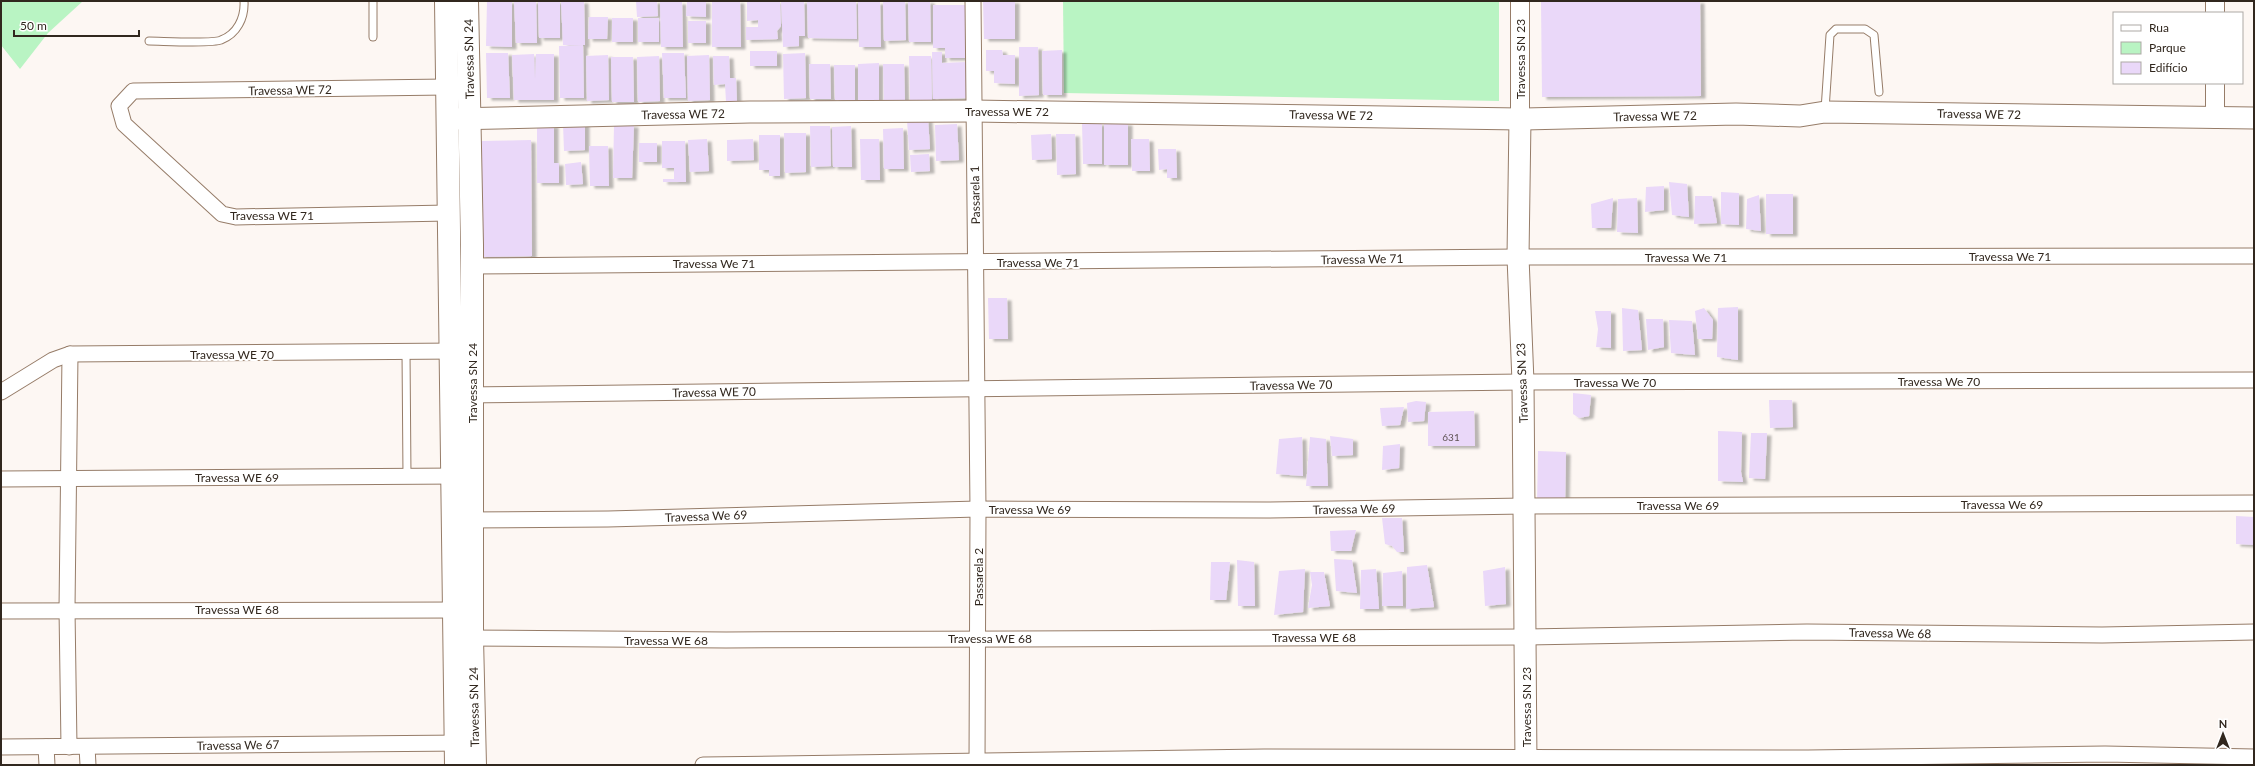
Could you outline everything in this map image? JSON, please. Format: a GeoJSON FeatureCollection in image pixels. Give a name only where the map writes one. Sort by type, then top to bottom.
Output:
{"type":"FeatureCollection","features":[{"type":"Feature","properties":{"kind":"main road","name":"Travessa SN 24"},"geometry":{"type":"LineString","coordinates":[[446,1],[451,395],[462,476],[463,520],[465,743],[456,765]]}},
{"type":"Feature","properties":{"kind":"main road","name":"Travessa SN 24"},"geometry":{"type":"LineString","coordinates":[[462,476],[472,395],[468,1]]}},
{"type":"Feature","properties":{"kind":"main road","name":"Travessa WE 72"},"geometry":{"type":"LineString","coordinates":[[447,119],[750,112],[974,111],[1520,118],[1736,114],[1800,116],[1825,112],[2215,118]]}},
{"type":"Feature","properties":{"kind":"main road","name":"Travessa SN 23"},"geometry":{"type":"LineString","coordinates":[[1520,118],[1518,257],[1524,382],[1526,762]]}},
{"type":"Feature","properties":{"kind":"main road"},"geometry":{"type":"LineString","coordinates":[[2215,118],[2254,118]]}},
{"type":"Feature","properties":{"kind":"main road","name":"Travessa SN 24"},"geometry":{"type":"LineString","coordinates":[[465,743],[475,765]]}},
{"type":"Feature","properties":{"kind":"street","name":"Passarela 1"},"geometry":{"type":"LineString","coordinates":[[973,1],[976,390]]}},
{"type":"Feature","properties":{"kind":"street","name":"Travessa SN 23"},"geometry":{"type":"LineString","coordinates":[[1520,1],[1520,118]]}},
{"type":"Feature","properties":{"kind":"street"},"geometry":{"type":"LineString","coordinates":[[2215,1],[2215,12]]}},
{"type":"Feature","properties":{"kind":"street"},"geometry":{"type":"LineString","coordinates":[[2215,84],[2215,118]]}},
{"type":"Feature","properties":{"kind":"street","name":"Travessa WE 72"},"geometry":{"type":"LineString","coordinates":[[133,91],[447,87]]}},
{"type":"Feature","properties":{"kind":"street","name":"Travessa WE 71"},"geometry":{"type":"LineString","coordinates":[[133,91],[119,106],[124,124],[222,214],[236,217],[448,213]]}},
{"type":"Feature","properties":{"kind":"street","name":"Travessa We 71"},"geometry":{"type":"LineString","coordinates":[[471,266],[1518,257],[2254,256]]}},
{"type":"Feature","properties":{"kind":"street","name":"Travessa WE 70"},"geometry":{"type":"LineString","coordinates":[[1,392],[53,360],[70,354],[406,352],[472,350]]}},
{"type":"Feature","properties":{"kind":"street"},"geometry":{"type":"LineString","coordinates":[[69,747],[67,610],[70,354]]}},
{"type":"Feature","properties":{"kind":"street","name":"Travessa We 70"},"geometry":{"type":"LineString","coordinates":[[976,390],[1524,382],[2254,380]]}},
{"type":"Feature","properties":{"kind":"street","name":"Travessa WE 70"},"geometry":{"type":"LineString","coordinates":[[451,395],[976,390]]}},
{"type":"Feature","properties":{"kind":"street","name":"Passarela 2"},"geometry":{"type":"LineString","coordinates":[[976,390],[978,509],[977,763]]}},
{"type":"Feature","properties":{"kind":"street","name":"Travessa WE 69"},"geometry":{"type":"LineString","coordinates":[[1,479],[462,476]]}},
{"type":"Feature","properties":{"kind":"street","name":"Travessa We 69"},"geometry":{"type":"LineString","coordinates":[[463,520],[978,509],[1266,510],[1525,506],[2254,503]]}},
{"type":"Feature","properties":{"kind":"street","name":"Travessa WE 68"},"geometry":{"type":"LineString","coordinates":[[1,611],[463,610]]}},
{"type":"Feature","properties":{"kind":"street","name":"Travessa We 68"},"geometry":{"type":"LineString","coordinates":[[1526,637],[1807,632],[2102,635],[2254,632]]}},
{"type":"Feature","properties":{"kind":"street","name":"Travessa WE 68"},"geometry":{"type":"LineString","coordinates":[[463,638],[726,640],[1526,637]]}},
{"type":"Feature","properties":{"kind":"street","name":"Travessa We 67"},"geometry":{"type":"LineString","coordinates":[[1,747],[465,743]]}},
{"type":"Feature","properties":{"kind":"street"},"geometry":{"type":"LineString","coordinates":[[87,746],[88,765]]}},
{"type":"Feature","properties":{"kind":"street"},"geometry":{"type":"LineString","coordinates":[[46,747],[47,765]]}},
{"type":"Feature","properties":{"kind":"street"},"geometry":{"type":"LineString","coordinates":[[703,765],[977,763],[1264,757],[1526,762],[2105,754],[2254,757]]}},
{"type":"Feature","properties":{"kind":"lane"},"geometry":{"type":"LineString","coordinates":[[149,41],[220,41],[239,27],[245,10],[244,1]]}},
{"type":"Feature","properties":{"kind":"lane"},"geometry":{"type":"LineString","coordinates":[[373,1],[373,37]]}},
{"type":"Feature","properties":{"kind":"lane"},"geometry":{"type":"LineString","coordinates":[[1825,112],[1830,36],[1836,29],[1866,29],[1874,35],[1879,92]]}},
{"type":"Feature","properties":{"kind":"lane"},"geometry":{"type":"LineString","coordinates":[[406,352],[407,476]]}},
{"type":"Feature","properties":{"kind":"green space"},"geometry":{"type":"Polygon","coordinates":[[[1,1],[83,1],[48,33],[20,69],[1,45],[1,1]]]}},
{"type":"Feature","properties":{"kind":"green space"},"geometry":{"type":"Polygon","coordinates":[[[1063,1],[1499,1],[1499,101],[1064,93],[1063,1]]]}},
{"type":"Feature","properties":{"kind":"building"},"geometry":{"type":"Polygon","coordinates":[[[487,1],[512,1],[512,47],[486,46],[487,1]]]}},
{"type":"Feature","properties":{"kind":"building"},"geometry":{"type":"Polygon","coordinates":[[[514,1],[536,1],[537,43],[516,43],[514,1]]]}},
{"type":"Feature","properties":{"kind":"building"},"geometry":{"type":"Polygon","coordinates":[[[538,1],[560,1],[560,38],[539,38],[538,1]]]}},
{"type":"Feature","properties":{"kind":"building"},"geometry":{"type":"Polygon","coordinates":[[[561,1],[584,1],[585,45],[563,45],[561,1]]]}},
{"type":"Feature","properties":{"kind":"building"},"geometry":{"type":"Polygon","coordinates":[[[636,1],[657,1],[658,16],[637,17],[636,1]]]}},
{"type":"Feature","properties":{"kind":"building"},"geometry":{"type":"Polygon","coordinates":[[[687,1],[706,1],[706,17],[686,16],[687,1]]]}},
{"type":"Feature","properties":{"kind":"building"},"geometry":{"type":"Polygon","coordinates":[[[712,1],[740,1],[741,47],[712,47],[712,1]]]}},
{"type":"Feature","properties":{"kind":"building"},"geometry":{"type":"Polygon","coordinates":[[[747,1],[780,1],[781,26],[777,31],[778,39],[746,40],[746,27],[758,27],[758,20],[747,21],[747,1]]]}},
{"type":"Feature","properties":{"kind":"building"},"geometry":{"type":"Polygon","coordinates":[[[781,1],[804,1],[805,36],[799,36],[799,46],[783,47],[781,1]]]}},
{"type":"Feature","properties":{"kind":"building"},"geometry":{"type":"Polygon","coordinates":[[[807,1],[856,1],[857,39],[808,38],[807,1]]]}},
{"type":"Feature","properties":{"kind":"building"},"geometry":{"type":"Polygon","coordinates":[[[883,1],[905,1],[906,40],[884,41],[883,1]]]}},
{"type":"Feature","properties":{"kind":"building"},"geometry":{"type":"Polygon","coordinates":[[[908,1],[930,1],[931,42],[909,42],[908,1]]]}},
{"type":"Feature","properties":{"kind":"building"},"geometry":{"type":"Polygon","coordinates":[[[983,1],[1015,1],[1015,39],[984,39],[983,1]]]}},
{"type":"Feature","properties":{"kind":"building"},"geometry":{"type":"Polygon","coordinates":[[[1541,1],[1700,1],[1701,96],[1542,97],[1541,1]]]}},
{"type":"Feature","properties":{"kind":"building"},"geometry":{"type":"Polygon","coordinates":[[[660,2],[682,2],[683,47],[661,47],[660,2]]]}},
{"type":"Feature","properties":{"kind":"building"},"geometry":{"type":"Polygon","coordinates":[[[858,2],[880,2],[881,47],[859,47],[858,2]]]}},
{"type":"Feature","properties":{"kind":"building"},"geometry":{"type":"Polygon","coordinates":[[[933,5],[965,5],[965,58],[945,58],[945,48],[933,48],[933,5]]]}},
{"type":"Feature","properties":{"kind":"building"},"geometry":{"type":"Polygon","coordinates":[[[589,17],[608,17],[607,39],[588,39],[589,17]]]}},
{"type":"Feature","properties":{"kind":"building"},"geometry":{"type":"Polygon","coordinates":[[[612,18],[633,18],[633,42],[612,42],[612,18]]]}},
{"type":"Feature","properties":{"kind":"building"},"geometry":{"type":"Polygon","coordinates":[[[638,18],[659,18],[659,42],[638,42],[638,18]]]}},
{"type":"Feature","properties":{"kind":"building"},"geometry":{"type":"Polygon","coordinates":[[[688,21],[706,21],[706,43],[688,43],[688,21]]]}},
{"type":"Feature","properties":{"kind":"building"},"geometry":{"type":"Polygon","coordinates":[[[583,45],[584,98],[560,98],[559,46],[583,45]]]}},
{"type":"Feature","properties":{"kind":"building"},"geometry":{"type":"Polygon","coordinates":[[[1019,47],[1038,47],[1039,95],[1019,96],[1019,47]]]}},
{"type":"Feature","properties":{"kind":"building"},"geometry":{"type":"Polygon","coordinates":[[[986,50],[1002,50],[1003,55],[1015,55],[1015,84],[994,83],[994,71],[986,71],[986,50]]]}},
{"type":"Feature","properties":{"kind":"building"},"geometry":{"type":"Polygon","coordinates":[[[1062,50],[1062,95],[1043,95],[1042,51],[1062,50]]]}},
{"type":"Feature","properties":{"kind":"building"},"geometry":{"type":"Polygon","coordinates":[[[750,51],[777,51],[777,66],[750,66],[750,51]]]}},
{"type":"Feature","properties":{"kind":"building"},"geometry":{"type":"Polygon","coordinates":[[[932,52],[942,52],[942,63],[966,62],[967,98],[933,99],[932,52]]]}},
{"type":"Feature","properties":{"kind":"building"},"geometry":{"type":"Polygon","coordinates":[[[486,53],[508,53],[510,98],[487,98],[486,53]]]}},
{"type":"Feature","properties":{"kind":"building"},"geometry":{"type":"Polygon","coordinates":[[[662,53],[684,53],[686,98],[664,98],[662,53]]]}},
{"type":"Feature","properties":{"kind":"building"},"geometry":{"type":"Polygon","coordinates":[[[805,53],[806,98],[784,99],[783,54],[805,53]]]}},
{"type":"Feature","properties":{"kind":"building"},"geometry":{"type":"Polygon","coordinates":[[[534,54],[535,79],[536,54],[554,54],[554,100],[514,100],[512,55],[534,54]]]}},
{"type":"Feature","properties":{"kind":"building"},"geometry":{"type":"Polygon","coordinates":[[[608,55],[609,100],[587,101],[586,56],[608,55]]]}},
{"type":"Feature","properties":{"kind":"building"},"geometry":{"type":"Polygon","coordinates":[[[709,55],[710,100],[688,101],[687,56],[709,55]]]}},
{"type":"Feature","properties":{"kind":"building"},"geometry":{"type":"Polygon","coordinates":[[[659,56],[660,101],[638,102],[637,57],[659,56]]]}},
{"type":"Feature","properties":{"kind":"building"},"geometry":{"type":"Polygon","coordinates":[[[713,56],[729,56],[730,78],[736,78],[737,102],[726,102],[725,84],[714,85],[713,56]]]}},
{"type":"Feature","properties":{"kind":"building"},"geometry":{"type":"Polygon","coordinates":[[[909,56],[931,56],[932,101],[910,101],[909,56]]]}},
{"type":"Feature","properties":{"kind":"building"},"geometry":{"type":"Polygon","coordinates":[[[611,57],[633,57],[634,102],[612,102],[611,57]]]}},
{"type":"Feature","properties":{"kind":"building"},"geometry":{"type":"Polygon","coordinates":[[[879,63],[879,100],[858,100],[858,64],[879,63]]]}},
{"type":"Feature","properties":{"kind":"building"},"geometry":{"type":"Polygon","coordinates":[[[809,64],[830,64],[831,99],[810,99],[809,64]]]}},
{"type":"Feature","properties":{"kind":"building"},"geometry":{"type":"Polygon","coordinates":[[[883,64],[904,64],[905,101],[884,102],[883,64]]]}},
{"type":"Feature","properties":{"kind":"building"},"geometry":{"type":"Polygon","coordinates":[[[834,65],[855,65],[855,100],[835,100],[834,65]]]}},
{"type":"Feature","properties":{"kind":"building"},"geometry":{"type":"Polygon","coordinates":[[[928,119],[930,149],[909,150],[907,120],[928,119]]]}},
{"type":"Feature","properties":{"kind":"building"},"geometry":{"type":"Polygon","coordinates":[[[585,123],[585,150],[564,151],[563,124],[585,123]]]}},
{"type":"Feature","properties":{"kind":"building"},"geometry":{"type":"Polygon","coordinates":[[[1082,123],[1102,123],[1102,164],[1083,164],[1082,123]]]}},
{"type":"Feature","properties":{"kind":"building"},"geometry":{"type":"Polygon","coordinates":[[[1104,123],[1128,123],[1128,165],[1104,165],[1104,123]]]}},
{"type":"Feature","properties":{"kind":"building"},"geometry":{"type":"Polygon","coordinates":[[[614,124],[634,125],[632,178],[613,178],[614,124]]]}},
{"type":"Feature","properties":{"kind":"building"},"geometry":{"type":"Polygon","coordinates":[[[957,124],[959,160],[936,161],[935,125],[957,124]]]}},
{"type":"Feature","properties":{"kind":"building"},"geometry":{"type":"Polygon","coordinates":[[[537,125],[554,125],[554,163],[559,163],[559,183],[537,183],[537,125]]]}},
{"type":"Feature","properties":{"kind":"building"},"geometry":{"type":"Polygon","coordinates":[[[810,126],[830,126],[831,166],[811,167],[810,126]]]}},
{"type":"Feature","properties":{"kind":"building"},"geometry":{"type":"Polygon","coordinates":[[[851,126],[852,167],[833,167],[832,127],[851,126]]]}},
{"type":"Feature","properties":{"kind":"building"},"geometry":{"type":"Polygon","coordinates":[[[903,128],[904,169],[884,169],[883,129],[903,128]]]}},
{"type":"Feature","properties":{"kind":"building"},"geometry":{"type":"Polygon","coordinates":[[[784,133],[806,133],[806,172],[785,173],[784,133]]]}},
{"type":"Feature","properties":{"kind":"building"},"geometry":{"type":"Polygon","coordinates":[[[1051,134],[1052,159],[1032,160],[1031,135],[1051,134]]]}},
{"type":"Feature","properties":{"kind":"building"},"geometry":{"type":"Polygon","coordinates":[[[1056,134],[1075,134],[1076,174],[1057,175],[1056,134]]]}},
{"type":"Feature","properties":{"kind":"building"},"geometry":{"type":"Polygon","coordinates":[[[759,135],[780,135],[780,176],[769,176],[769,170],[759,170],[759,135]]]}},
{"type":"Feature","properties":{"kind":"building"},"geometry":{"type":"Polygon","coordinates":[[[707,139],[709,171],[690,172],[688,140],[707,139]]]}},
{"type":"Feature","properties":{"kind":"building"},"geometry":{"type":"Polygon","coordinates":[[[753,139],[754,160],[727,161],[727,140],[753,139]]]}},
{"type":"Feature","properties":{"kind":"building"},"geometry":{"type":"Polygon","coordinates":[[[860,139],[879,139],[880,180],[861,180],[860,139]]]}},
{"type":"Feature","properties":{"kind":"building"},"geometry":{"type":"Polygon","coordinates":[[[1131,139],[1149,139],[1150,171],[1132,171],[1131,139]]]}},
{"type":"Feature","properties":{"kind":"building"},"geometry":{"type":"Polygon","coordinates":[[[531,140],[532,256],[481,257],[480,141],[531,140]]]}},
{"type":"Feature","properties":{"kind":"building"},"geometry":{"type":"Polygon","coordinates":[[[662,141],[685,141],[686,182],[663,182],[663,179],[674,179],[674,168],[662,168],[662,141]]]}},
{"type":"Feature","properties":{"kind":"building"},"geometry":{"type":"Polygon","coordinates":[[[639,143],[657,143],[657,162],[639,162],[639,143]]]}},
{"type":"Feature","properties":{"kind":"building"},"geometry":{"type":"Polygon","coordinates":[[[589,146],[608,146],[609,186],[590,186],[589,146]]]}},
{"type":"Feature","properties":{"kind":"building"},"geometry":{"type":"Polygon","coordinates":[[[1158,149],[1176,149],[1177,178],[1167,178],[1167,169],[1159,170],[1158,149]]]}},
{"type":"Feature","properties":{"kind":"building"},"geometry":{"type":"Polygon","coordinates":[[[929,154],[930,171],[911,172],[910,155],[929,154]]]}},
{"type":"Feature","properties":{"kind":"building"},"geometry":{"type":"Polygon","coordinates":[[[581,162],[583,184],[566,185],[565,164],[581,162]]]}},
{"type":"Feature","properties":{"kind":"building"},"geometry":{"type":"Polygon","coordinates":[[[1669,182],[1687,184],[1689,217],[1672,215],[1669,182]]]}},
{"type":"Feature","properties":{"kind":"building"},"geometry":{"type":"Polygon","coordinates":[[[1664,186],[1664,210],[1645,212],[1646,187],[1664,186]]]}},
{"type":"Feature","properties":{"kind":"building"},"geometry":{"type":"Polygon","coordinates":[[[1721,192],[1739,193],[1739,225],[1721,224],[1721,192]]]}},
{"type":"Feature","properties":{"kind":"building"},"geometry":{"type":"Polygon","coordinates":[[[1766,194],[1793,194],[1793,234],[1766,234],[1766,194]]]}},
{"type":"Feature","properties":{"kind":"building"},"geometry":{"type":"Polygon","coordinates":[[[1759,195],[1761,231],[1746,229],[1747,199],[1759,195]]]}},
{"type":"Feature","properties":{"kind":"building"},"geometry":{"type":"Polygon","coordinates":[[[1695,196],[1712,196],[1717,223],[1694,224],[1695,196]]]}},
{"type":"Feature","properties":{"kind":"building"},"geometry":{"type":"Polygon","coordinates":[[[1613,198],[1611,228],[1592,228],[1591,204],[1613,198]]]}},
{"type":"Feature","properties":{"kind":"building"},"geometry":{"type":"Polygon","coordinates":[[[1637,198],[1638,233],[1617,232],[1618,199],[1637,198]]]}},
{"type":"Feature","properties":{"kind":"building"},"geometry":{"type":"Polygon","coordinates":[[[988,298],[1007,298],[1008,339],[989,339],[988,298]]]}},
{"type":"Feature","properties":{"kind":"building"},"geometry":{"type":"Polygon","coordinates":[[[1738,307],[1738,360],[1717,357],[1718,308],[1738,307]]]}},
{"type":"Feature","properties":{"kind":"building"},"geometry":{"type":"Polygon","coordinates":[[[1622,308],[1638,310],[1642,350],[1623,351],[1622,308]]]}},
{"type":"Feature","properties":{"kind":"building"},"geometry":{"type":"Polygon","coordinates":[[[1704,308],[1713,320],[1712,339],[1698,339],[1695,311],[1704,308]]]}},
{"type":"Feature","properties":{"kind":"building"},"geometry":{"type":"Polygon","coordinates":[[[1595,311],[1611,311],[1611,348],[1596,347],[1598,329],[1595,311]]]}},
{"type":"Feature","properties":{"kind":"building"},"geometry":{"type":"Polygon","coordinates":[[[1646,319],[1663,319],[1664,347],[1648,350],[1646,319]]]}},
{"type":"Feature","properties":{"kind":"building"},"geometry":{"type":"Polygon","coordinates":[[[1669,320],[1692,321],[1695,355],[1671,353],[1669,320]]]}},
{"type":"Feature","properties":{"kind":"building"},"geometry":{"type":"Polygon","coordinates":[[[1573,393],[1591,395],[1589,416],[1579,418],[1573,414],[1573,393]]]}},
{"type":"Feature","properties":{"kind":"building"},"geometry":{"type":"Polygon","coordinates":[[[1769,400],[1792,400],[1793,427],[1770,428],[1769,400]]]}},
{"type":"Feature","properties":{"kind":"building"},"geometry":{"type":"Polygon","coordinates":[[[1416,401],[1426,402],[1424,421],[1408,422],[1407,403],[1416,401]]]}},
{"type":"Feature","properties":{"kind":"building"},"geometry":{"type":"Polygon","coordinates":[[[1404,407],[1400,425],[1382,426],[1380,408],[1404,407]]]}},
{"type":"Feature","properties":{"kind":"building"},"geometry":{"type":"Polygon","coordinates":[[[1474,411],[1475,446],[1428,446],[1428,412],[1474,411]]]}},
{"type":"Feature","properties":{"kind":"building"},"geometry":{"type":"Polygon","coordinates":[[[1718,431],[1742,432],[1741,472],[1743,482],[1718,481],[1718,431]]]}},
{"type":"Feature","properties":{"kind":"building"},"geometry":{"type":"Polygon","coordinates":[[[1751,433],[1767,433],[1765,479],[1749,478],[1751,433]]]}},
{"type":"Feature","properties":{"kind":"building"},"geometry":{"type":"Polygon","coordinates":[[[1330,436],[1353,439],[1353,455],[1332,456],[1330,436]]]}},
{"type":"Feature","properties":{"kind":"building"},"geometry":{"type":"Polygon","coordinates":[[[1302,437],[1303,476],[1276,474],[1279,439],[1302,437]]]}},
{"type":"Feature","properties":{"kind":"building"},"geometry":{"type":"Polygon","coordinates":[[[1310,437],[1326,439],[1328,486],[1306,486],[1310,437]]]}},
{"type":"Feature","properties":{"kind":"building"},"geometry":{"type":"Polygon","coordinates":[[[1400,444],[1399,468],[1382,470],[1383,446],[1400,444]]]}},
{"type":"Feature","properties":{"kind":"building"},"geometry":{"type":"Polygon","coordinates":[[[1538,451],[1566,452],[1565,504],[1537,504],[1538,451]]]}},
{"type":"Feature","properties":{"kind":"building"},"geometry":{"type":"Polygon","coordinates":[[[2236,516],[2254,517],[2254,545],[2236,544],[2236,516]]]}},
{"type":"Feature","properties":{"kind":"building"},"geometry":{"type":"Polygon","coordinates":[[[1382,518],[1402,518],[1404,552],[1397,552],[1392,546],[1385,544],[1382,518]]]}},
{"type":"Feature","properties":{"kind":"building"},"geometry":{"type":"Polygon","coordinates":[[[1356,530],[1351,551],[1331,551],[1330,531],[1356,530]]]}},
{"type":"Feature","properties":{"kind":"building"},"geometry":{"type":"Polygon","coordinates":[[[1334,559],[1352,560],[1357,593],[1336,591],[1334,559]]]}},
{"type":"Feature","properties":{"kind":"building"},"geometry":{"type":"Polygon","coordinates":[[[1237,560],[1254,562],[1255,606],[1238,606],[1237,560]]]}},
{"type":"Feature","properties":{"kind":"building"},"geometry":{"type":"Polygon","coordinates":[[[1211,562],[1230,562],[1226,600],[1210,600],[1211,562]]]}},
{"type":"Feature","properties":{"kind":"building"},"geometry":{"type":"Polygon","coordinates":[[[1427,565],[1434,607],[1406,609],[1407,567],[1427,565]]]}},
{"type":"Feature","properties":{"kind":"building"},"geometry":{"type":"Polygon","coordinates":[[[1505,567],[1506,604],[1485,606],[1483,571],[1505,567]]]}},
{"type":"Feature","properties":{"kind":"building"},"geometry":{"type":"Polygon","coordinates":[[[1305,569],[1303,612],[1274,615],[1279,571],[1305,569]]]}},
{"type":"Feature","properties":{"kind":"building"},"geometry":{"type":"Polygon","coordinates":[[[1376,569],[1379,609],[1360,609],[1361,570],[1376,569]]]}},
{"type":"Feature","properties":{"kind":"building"},"geometry":{"type":"Polygon","coordinates":[[[1402,571],[1403,606],[1382,606],[1383,573],[1402,571]]]}},
{"type":"Feature","properties":{"kind":"building"},"geometry":{"type":"Polygon","coordinates":[[[1310,572],[1324,572],[1330,606],[1308,608],[1312,585],[1310,572]]]}}]}
